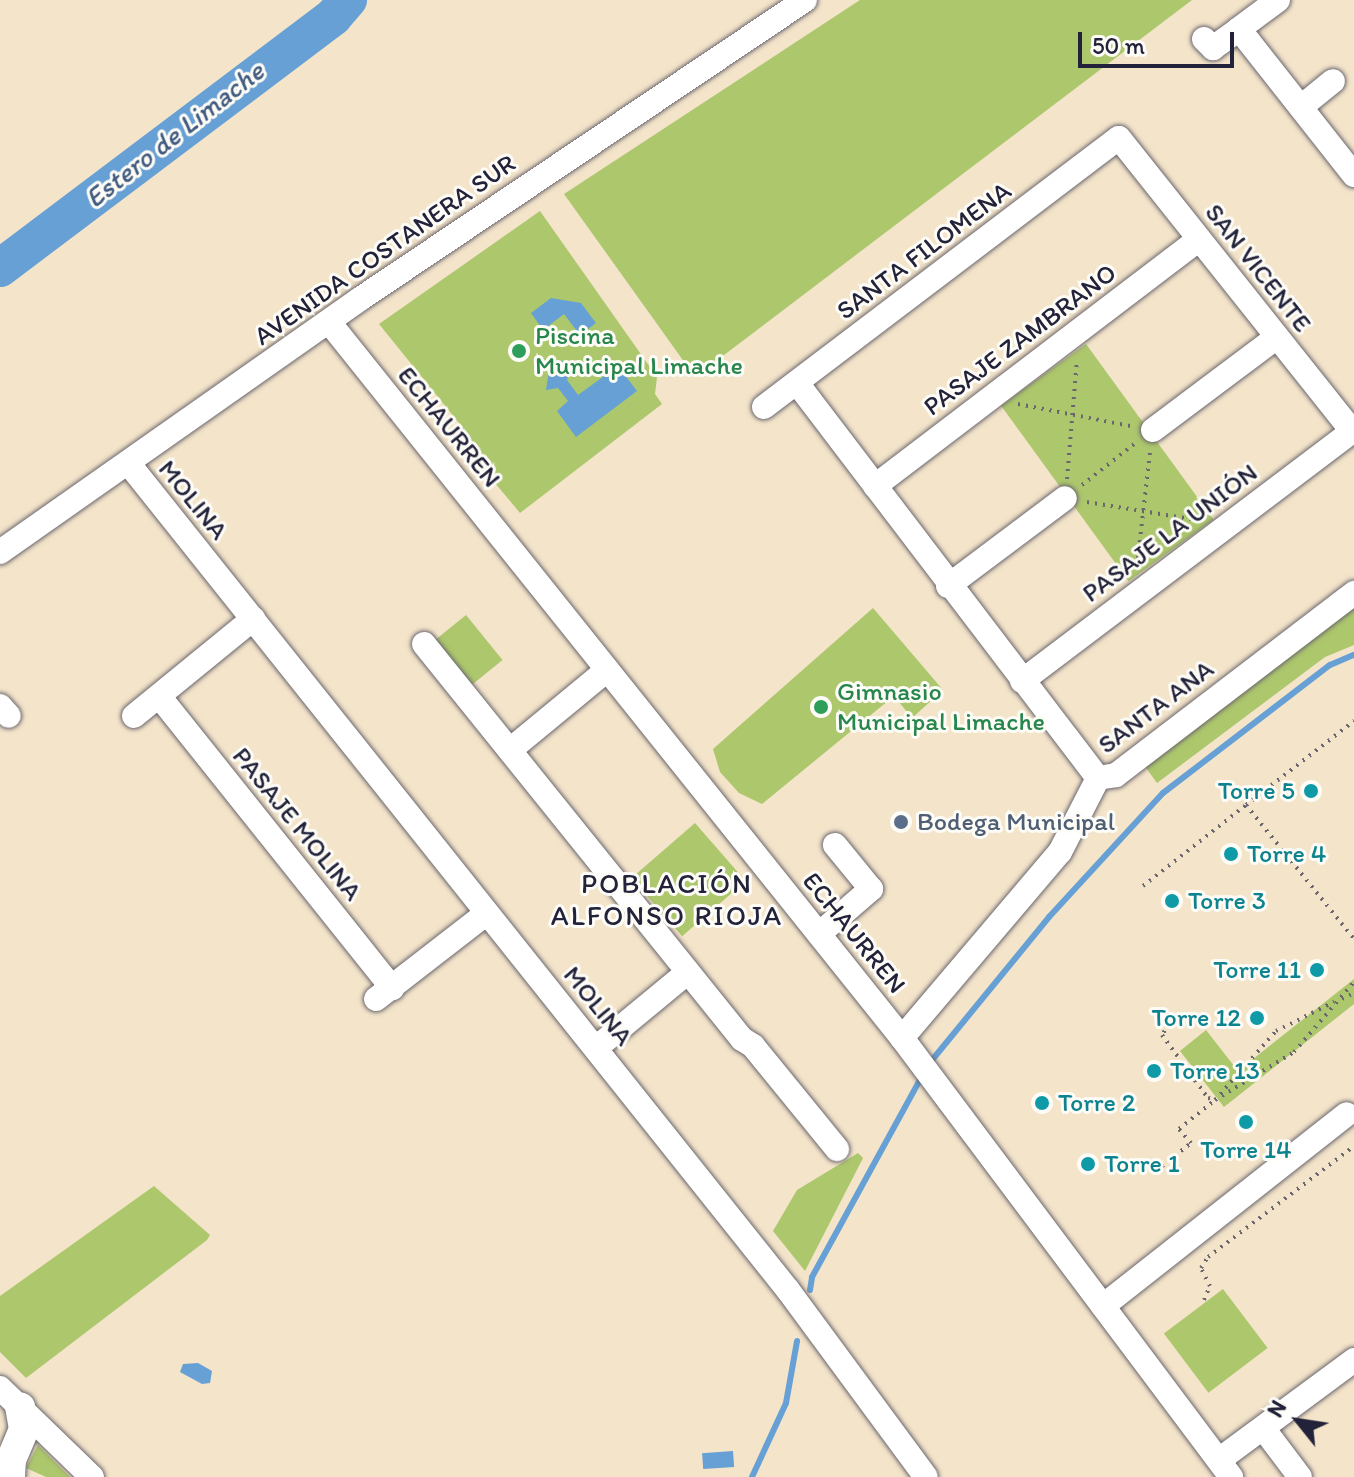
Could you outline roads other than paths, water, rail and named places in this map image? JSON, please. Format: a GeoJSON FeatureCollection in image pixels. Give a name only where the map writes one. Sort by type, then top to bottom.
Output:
{"type":"FeatureCollection","features":[{"type":"Feature","properties":{"kind":"main road"},"geometry":{"type":"LineString","coordinates":[[10,1397],[22,1438],[12,1471]]}},
{"type":"Feature","properties":{"kind":"street","name":"AVENIDA COSTANERA SUR"},"geometry":{"type":"LineString","coordinates":[[0,552],[329,322],[805,0]]}},
{"type":"Feature","properties":{"kind":"street"},"geometry":{"type":"LineString","coordinates":[[1204,39],[1213,48],[1278,0]]}},
{"type":"Feature","properties":{"kind":"street"},"geometry":{"type":"LineString","coordinates":[[1239,29],[1354,175]]}},
{"type":"Feature","properties":{"kind":"street"},"geometry":{"type":"LineString","coordinates":[[1301,107],[1333,81]]}},
{"type":"Feature","properties":{"kind":"street","name":"SAN VICENTE"},"geometry":{"type":"LineString","coordinates":[[1119,138],[1353,432]]}},
{"type":"Feature","properties":{"kind":"street","name":"SANTA FILOMENA"},"geometry":{"type":"LineString","coordinates":[[764,407],[1119,138]]}},
{"type":"Feature","properties":{"kind":"street","name":"PASAJE ZAMBRANO"},"geometry":{"type":"LineString","coordinates":[[875,486],[1199,239]]}},
{"type":"Feature","properties":{"kind":"street","name":"ECHAURREN"},"geometry":{"type":"LineString","coordinates":[[329,322],[902,1038],[1225,1469]]}},
{"type":"Feature","properties":{"kind":"street"},"geometry":{"type":"LineString","coordinates":[[1153,430],[1277,337]]}},
{"type":"Feature","properties":{"kind":"street"},"geometry":{"type":"LineString","coordinates":[[797,383],[948,586],[1098,778]]}},
{"type":"Feature","properties":{"kind":"street","name":"PASAJE LA UNIÓN"},"geometry":{"type":"LineString","coordinates":[[1022,681],[1353,432]]}},
{"type":"Feature","properties":{"kind":"street","name":"MOLINA"},"geometry":{"type":"LineString","coordinates":[[129,464],[788,1290],[926,1477]]}},
{"type":"Feature","properties":{"kind":"street"},"geometry":{"type":"LineString","coordinates":[[948,586],[1065,498]]}},
{"type":"Feature","properties":{"kind":"street","name":"SANTA ANA"},"geometry":{"type":"LineString","coordinates":[[902,1038],[1060,852],[1098,778],[1116,775],[1354,593]]}},
{"type":"Feature","properties":{"kind":"street"},"geometry":{"type":"LineString","coordinates":[[134,716],[253,619]]}},
{"type":"Feature","properties":{"kind":"street"},"geometry":{"type":"LineString","coordinates":[[424,644],[688,972],[837,1149]]}},
{"type":"Feature","properties":{"kind":"street"},"geometry":{"type":"LineString","coordinates":[[510,750],[607,670]]}},
{"type":"Feature","properties":{"kind":"street","name":"PASAJE MOLINA"},"geometry":{"type":"LineString","coordinates":[[159,696],[384,993],[487,913]]}},
{"type":"Feature","properties":{"kind":"street"},"geometry":{"type":"LineString","coordinates":[[819,934],[871,889],[835,845]]}},
{"type":"Feature","properties":{"kind":"street"},"geometry":{"type":"LineString","coordinates":[[596,1048],[688,972]]}},
{"type":"Feature","properties":{"kind":"street"},"geometry":{"type":"LineString","coordinates":[[1103,1306],[1347,1114]]}},
{"type":"Feature","properties":{"kind":"street"},"geometry":{"type":"LineString","coordinates":[[1225,1469],[1263,1428],[1354,1360]]}},
{"type":"Feature","properties":{"kind":"street"},"geometry":{"type":"LineString","coordinates":[[10,1397],[92,1477]]}},
{"type":"Feature","properties":{"kind":"street"},"geometry":{"type":"LineString","coordinates":[[1263,1428],[1300,1477]]}},
{"type":"Feature","properties":{"kind":"water"},"geometry":{"type":"Polygon","coordinates":[[[551,298],[581,303],[596,323],[580,335],[564,314],[543,330],[531,313],[551,298]]]}},
{"type":"Feature","properties":{"kind":"water"},"geometry":{"type":"Polygon","coordinates":[[[551,359],[572,363],[567,380],[578,395],[618,366],[637,391],[576,437],[557,411],[568,401],[558,388],[546,390],[551,359]]]}},
{"type":"Feature","properties":{"kind":"water"},"geometry":{"type":"Polygon","coordinates":[[[198,1363],[212,1371],[210,1383],[202,1384],[180,1372],[183,1364],[198,1363]]]}},
{"type":"Feature","properties":{"kind":"water"},"geometry":{"type":"Polygon","coordinates":[[[733,1451],[734,1467],[703,1469],[702,1453],[733,1451]]]}},
{"type":"Feature","properties":{"kind":"waterway","name":"Estero de Limache"},"geometry":{"type":"LineString","coordinates":[[0,268],[333,17],[348,0]]}},
{"type":"Feature","properties":{"kind":"waterway"},"geometry":{"type":"LineString","coordinates":[[928,1065],[1049,917],[1163,793],[1330,665],[1354,655]]}},
{"type":"Feature","properties":{"kind":"waterway"},"geometry":{"type":"LineString","coordinates":[[810,1290],[812,1277],[923,1074]]}},
{"type":"Feature","properties":{"kind":"waterway"},"geometry":{"type":"LineString","coordinates":[[752,1477],[786,1403],[797,1341]]}},
{"type":"Feature","properties":{"kind":"place","name":"Piscina Municipal Limache"},"geometry":{"type":"Point","coordinates":[519,351]}},
{"type":"Feature","properties":{"kind":"place","name":"Gimnasio Municipal Limache"},"geometry":{"type":"Point","coordinates":[821,707]}},
{"type":"Feature","properties":{"kind":"place","name":"Torre 5"},"geometry":{"type":"Point","coordinates":[1311,791]}},
{"type":"Feature","properties":{"kind":"place","name":"Bodega Municipal"},"geometry":{"type":"Point","coordinates":[901,822]}},
{"type":"Feature","properties":{"kind":"place","name":"Torre 4"},"geometry":{"type":"Point","coordinates":[1231,854]}},
{"type":"Feature","properties":{"kind":"place","name":"Torre 3"},"geometry":{"type":"Point","coordinates":[1172,901]}},
{"type":"Feature","properties":{"kind":"place","name":"Torre 11"},"geometry":{"type":"Point","coordinates":[1317,970]}},
{"type":"Feature","properties":{"kind":"place","name":"Torre 12"},"geometry":{"type":"Point","coordinates":[1257,1018]}},
{"type":"Feature","properties":{"kind":"place","name":"Torre 13"},"geometry":{"type":"Point","coordinates":[1154,1071]}},
{"type":"Feature","properties":{"kind":"place","name":"Torre 2"},"geometry":{"type":"Point","coordinates":[1042,1103]}},
{"type":"Feature","properties":{"kind":"place","name":"Torre 14"},"geometry":{"type":"Point","coordinates":[1246,1122]}},
{"type":"Feature","properties":{"kind":"place","name":"Torre 1"},"geometry":{"type":"Point","coordinates":[1088,1164]}},
{"type":"Feature","properties":{"kind":"district","name":"POBLACIÓN ALFONSO RIOJA"},"geometry":{"type":"Point","coordinates":[667,899]}}]}
